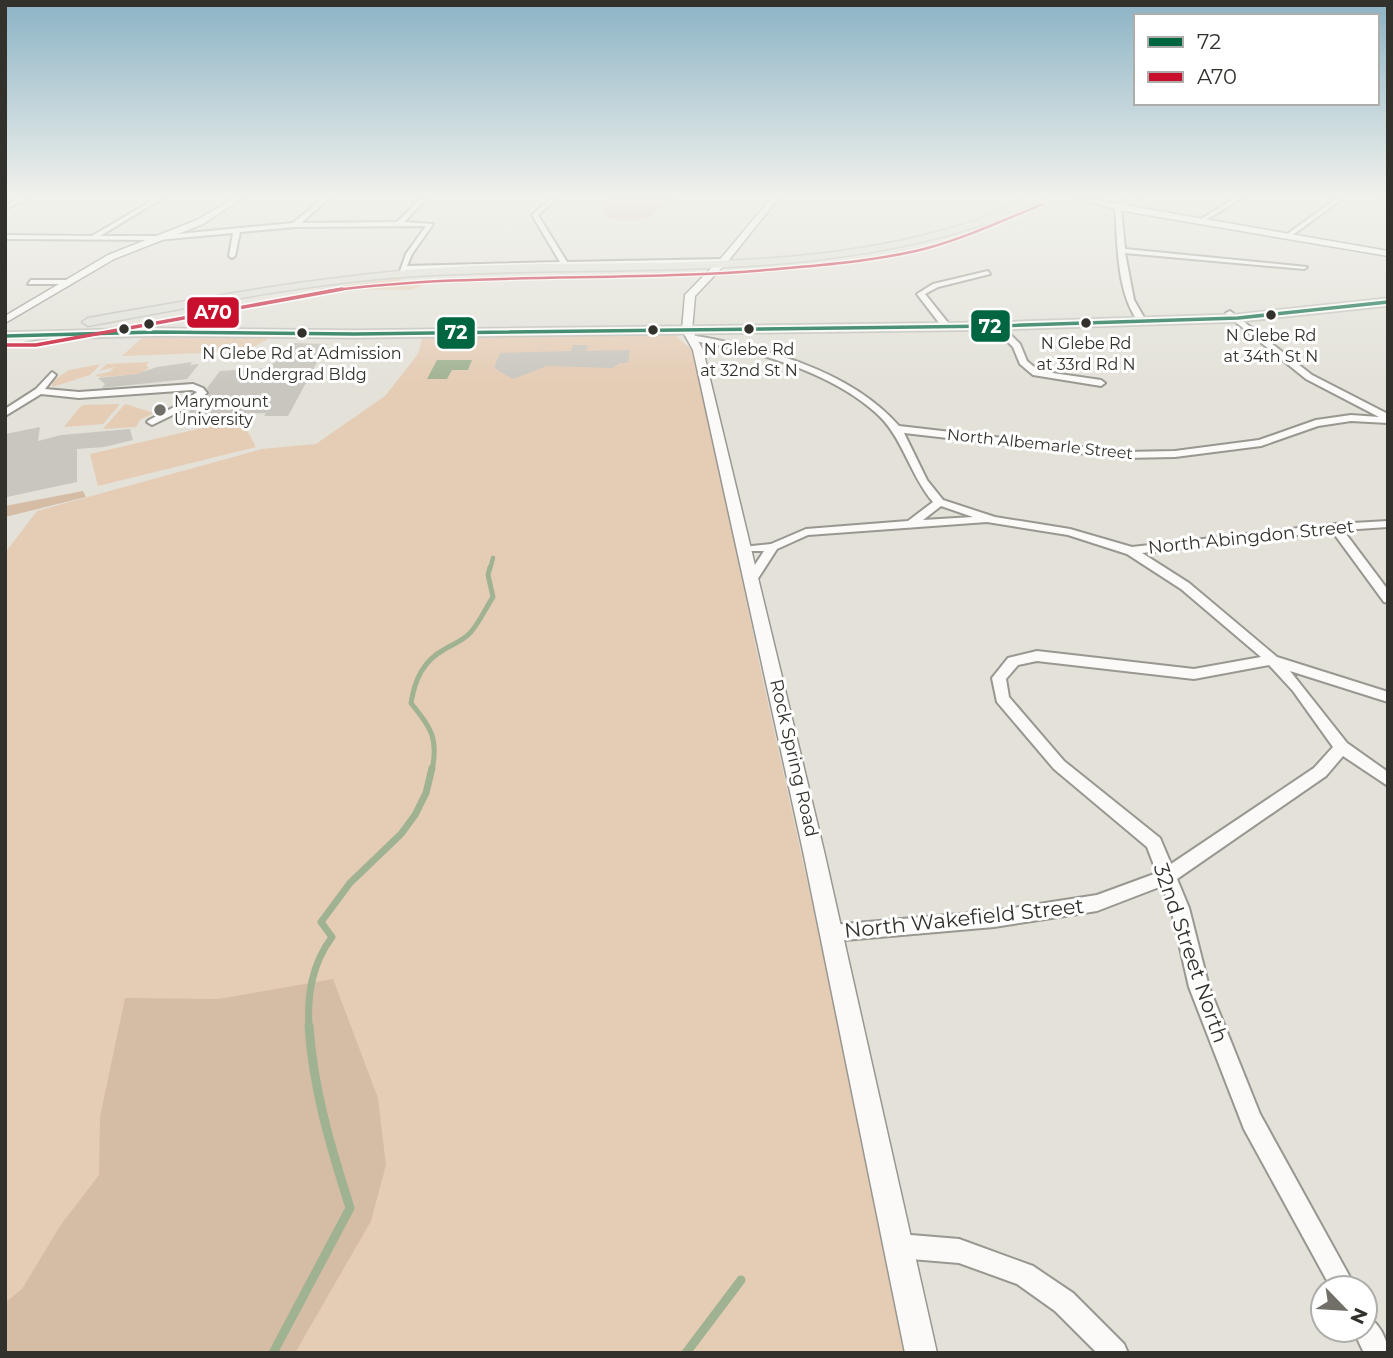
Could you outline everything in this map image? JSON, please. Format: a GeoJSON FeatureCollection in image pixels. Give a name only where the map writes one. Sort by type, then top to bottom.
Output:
{"type":"FeatureCollection","features":[{"type":"Feature","properties":{"kind":"main road"},"geometry":{"type":"LineString","coordinates":[[47,330],[402,271],[775,259]]}},
{"type":"Feature","properties":{"kind":"main road"},"geometry":{"type":"LineString","coordinates":[[34,336],[328,282]]}},
{"type":"Feature","properties":{"kind":"main road"},"geometry":{"type":"LineString","coordinates":[[6,333],[689,331],[1234,315],[1387,299]]}},
{"type":"Feature","properties":{"kind":"main road"},"geometry":{"type":"LineString","coordinates":[[6,333],[33,325],[117,317]]}},
{"type":"Feature","properties":{"kind":"main road"},"geometry":{"type":"LineString","coordinates":[[6,333],[71,329],[689,331],[724,335],[944,324]]}},
{"type":"Feature","properties":{"kind":"main road"},"geometry":{"type":"LineString","coordinates":[[6,333],[34,336],[114,333]]}},
{"type":"Feature","properties":{"kind":"street"},"geometry":{"type":"LineString","coordinates":[[6,333],[69,282],[107,259]]}},
{"type":"Feature","properties":{"kind":"street"},"geometry":{"type":"LineString","coordinates":[[402,271],[409,259]]}},
{"type":"Feature","properties":{"kind":"street"},"geometry":{"type":"LineString","coordinates":[[562,259],[564,263]]}},
{"type":"Feature","properties":{"kind":"street","name":"Rock Spring Road"},"geometry":{"type":"LineString","coordinates":[[724,259],[690,296],[689,331],[698,351],[753,577],[922,1353]]}},
{"type":"Feature","properties":{"kind":"street"},"geometry":{"type":"LineString","coordinates":[[1125,259],[1130,301],[1139,319]]}},
{"type":"Feature","properties":{"kind":"street"},"geometry":{"type":"LineString","coordinates":[[1218,259],[1304,267]]}},
{"type":"Feature","properties":{"kind":"street"},"geometry":{"type":"LineString","coordinates":[[402,271],[564,263],[721,263]]}},
{"type":"Feature","properties":{"kind":"street"},"geometry":{"type":"LineString","coordinates":[[944,324],[922,296],[924,290],[977,278],[988,272]]}},
{"type":"Feature","properties":{"kind":"street"},"geometry":{"type":"LineString","coordinates":[[31,282],[69,282]]}},
{"type":"Feature","properties":{"kind":"street"},"geometry":{"type":"LineString","coordinates":[[1234,315],[1266,345],[1309,377],[1388,418]]}},
{"type":"Feature","properties":{"kind":"street"},"geometry":{"type":"LineString","coordinates":[[993,323],[1017,346],[1024,362],[1036,373],[1101,383]]}},
{"type":"Feature","properties":{"kind":"street"},"geometry":{"type":"LineString","coordinates":[[724,335],[847,387],[876,406],[897,429],[923,481],[939,502],[911,524]]}},
{"type":"Feature","properties":{"kind":"street"},"geometry":{"type":"LineString","coordinates":[[5,414],[39,390],[52,375]]}},
{"type":"Feature","properties":{"kind":"street"},"geometry":{"type":"LineString","coordinates":[[39,390],[79,395],[193,387],[202,393],[194,401],[185,403],[152,422]]}},
{"type":"Feature","properties":{"kind":"street","name":"North Albemarle Street"},"geometry":{"type":"LineString","coordinates":[[897,429],[1123,455],[1175,454],[1261,443],[1316,423],[1351,418],[1388,418]]}},
{"type":"Feature","properties":{"kind":"street","name":"North Abingdon Street"},"geometry":{"type":"LineString","coordinates":[[939,502],[993,520],[1070,532],[1131,551],[1335,527],[1388,524]]}},
{"type":"Feature","properties":{"kind":"street","name":"North Abingdon Street"},"geometry":{"type":"LineString","coordinates":[[746,549],[773,547],[806,532],[993,520]]}},
{"type":"Feature","properties":{"kind":"street"},"geometry":{"type":"LineString","coordinates":[[1335,527],[1388,598]]}},
{"type":"Feature","properties":{"kind":"street"},"geometry":{"type":"LineString","coordinates":[[753,577],[773,547]]}},
{"type":"Feature","properties":{"kind":"street"},"geometry":{"type":"LineString","coordinates":[[1131,551],[1185,586],[1272,660],[1298,688],[1342,747],[1388,780]]}},
{"type":"Feature","properties":{"kind":"street","name":"32nd Street North"},"geometry":{"type":"LineString","coordinates":[[1272,660],[1194,674],[1037,656],[1013,660],[999,678],[1002,698],[1059,765],[1154,843],[1180,908],[1199,987],[1252,1121],[1336,1274]]}},
{"type":"Feature","properties":{"kind":"street"},"geometry":{"type":"LineString","coordinates":[[1272,660],[1388,697]]}},
{"type":"Feature","properties":{"kind":"street","name":"North Wakefield Street"},"geometry":{"type":"LineString","coordinates":[[832,933],[994,919],[1097,903],[1166,877],[1320,772],[1342,747]]}},
{"type":"Feature","properties":{"kind":"street"},"geometry":{"type":"LineString","coordinates":[[899,1246],[959,1251],[1024,1275],[1064,1302],[1115,1353]]}},
{"type":"Feature","properties":{"kind":"shaded area"},"geometry":{"type":"Polygon","coordinates":[[[401,278],[397,285],[424,285],[411,290],[316,289],[401,278]]]}},
{"type":"Feature","properties":{"kind":"shaded area"},"geometry":{"type":"Polygon","coordinates":[[[674,334],[692,350],[702,387],[759,662],[911,1353],[5,1353],[5,553],[37,511],[262,449],[316,444],[385,396],[418,354],[423,335],[674,334]]]}},
{"type":"Feature","properties":{"kind":"shaded area"},"geometry":{"type":"Polygon","coordinates":[[[144,336],[270,338],[255,346],[231,352],[122,356],[144,336]]]}},
{"type":"Feature","properties":{"kind":"shaded area"},"geometry":{"type":"Polygon","coordinates":[[[437,360],[472,360],[468,370],[452,370],[447,379],[427,379],[437,360]]]}},
{"type":"Feature","properties":{"kind":"shaded area"},"geometry":{"type":"Polygon","coordinates":[[[149,362],[146,366],[149,367],[142,374],[101,377],[95,375],[109,372],[115,367],[99,371],[107,364],[149,362]]]}},
{"type":"Feature","properties":{"kind":"shaded area"},"geometry":{"type":"Polygon","coordinates":[[[101,364],[90,375],[52,387],[53,381],[69,370],[101,364]]]}},
{"type":"Feature","properties":{"kind":"shaded area"},"geometry":{"type":"Polygon","coordinates":[[[125,404],[154,413],[140,420],[136,427],[103,429],[125,404]]]}},
{"type":"Feature","properties":{"kind":"shaded area"},"geometry":{"type":"Polygon","coordinates":[[[84,405],[119,405],[103,424],[64,427],[84,405]]]}},
{"type":"Feature","properties":{"kind":"shaded area"},"geometry":{"type":"Polygon","coordinates":[[[241,419],[256,447],[98,486],[90,454],[241,419]]]}},
{"type":"Feature","properties":{"kind":"shaded area"},"geometry":{"type":"Polygon","coordinates":[[[83,491],[86,497],[5,517],[5,506],[83,491]]]}},
{"type":"Feature","properties":{"kind":"shaded area"},"geometry":{"type":"Polygon","coordinates":[[[333,979],[378,1098],[386,1165],[371,1221],[295,1353],[5,1353],[5,1303],[22,1289],[60,1226],[99,1175],[100,1117],[125,998],[218,999],[333,979]]]}},
{"type":"Feature","properties":{"kind":"building"},"geometry":{"type":"Polygon","coordinates":[[[293,343],[327,344],[288,416],[264,416],[266,413],[212,415],[201,421],[185,421],[191,408],[209,395],[207,388],[220,371],[269,368],[293,343]]]}},
{"type":"Feature","properties":{"kind":"building"},"geometry":{"type":"Polygon","coordinates":[[[573,345],[588,345],[586,351],[630,350],[628,363],[620,363],[613,368],[547,366],[513,379],[494,368],[500,353],[571,351],[573,345]]]}},
{"type":"Feature","properties":{"kind":"building"},"geometry":{"type":"Polygon","coordinates":[[[192,362],[190,365],[199,364],[187,379],[102,388],[105,384],[98,378],[137,374],[157,367],[192,362]]]}},
{"type":"Feature","properties":{"kind":"building"},"geometry":{"type":"Polygon","coordinates":[[[40,427],[38,441],[61,435],[130,429],[133,440],[104,447],[77,449],[77,482],[7,497],[5,434],[40,427]]]}},
{"type":"Feature","properties":{"kind":"waterway"},"geometry":{"type":"LineString","coordinates":[[490,569],[493,558]]}},
{"type":"Feature","properties":{"kind":"waterway"},"geometry":{"type":"LineString","coordinates":[[432,770],[434,749],[431,733],[411,703],[415,686],[431,659],[466,636],[479,621],[493,597],[488,575],[490,567]]}},
{"type":"Feature","properties":{"kind":"waterway"},"geometry":{"type":"LineString","coordinates":[[309,1026],[312,980],[325,947],[332,937],[321,922],[350,883],[401,834],[415,815],[426,793],[432,768]]}},
{"type":"Feature","properties":{"kind":"waterway"},"geometry":{"type":"LineString","coordinates":[[273,1353],[350,1208],[319,1095],[309,1026]]}},
{"type":"Feature","properties":{"kind":"waterway"},"geometry":{"type":"LineString","coordinates":[[686,1353],[741,1280]]}},
{"type":"Feature","properties":{"kind":"transit line","name":"A70"},"geometry":{"type":"LineString","coordinates":[[5,345],[36,345],[329,291],[402,282],[718,275],[866,259]]}},
{"type":"Feature","properties":{"kind":"transit line","name":"72"},"geometry":{"type":"LineString","coordinates":[[5,336],[156,332],[355,334],[995,326],[1238,318],[1388,302]]}},
{"type":"Feature","properties":{"kind":"place","name":"N Glebe Rd at 34th St N"},"geometry":{"type":"Point","coordinates":[1271,315]}},
{"type":"Feature","properties":{"kind":"place","name":"N Glebe Rd at 33rd Rd N"},"geometry":{"type":"Point","coordinates":[1086,323]}},
{"type":"Feature","properties":{"kind":"place","name":"N Glebe Rd at 32nd St N"},"geometry":{"type":"Point","coordinates":[749,329]}},
{"type":"Feature","properties":{"kind":"place","name":"N Glebe Rd at Admission Undergrad Bldg"},"geometry":{"type":"Point","coordinates":[302,333]}},
{"type":"Feature","properties":{"kind":"place","name":"Marymount University"},"geometry":{"type":"Point","coordinates":[160,410]}}]}
